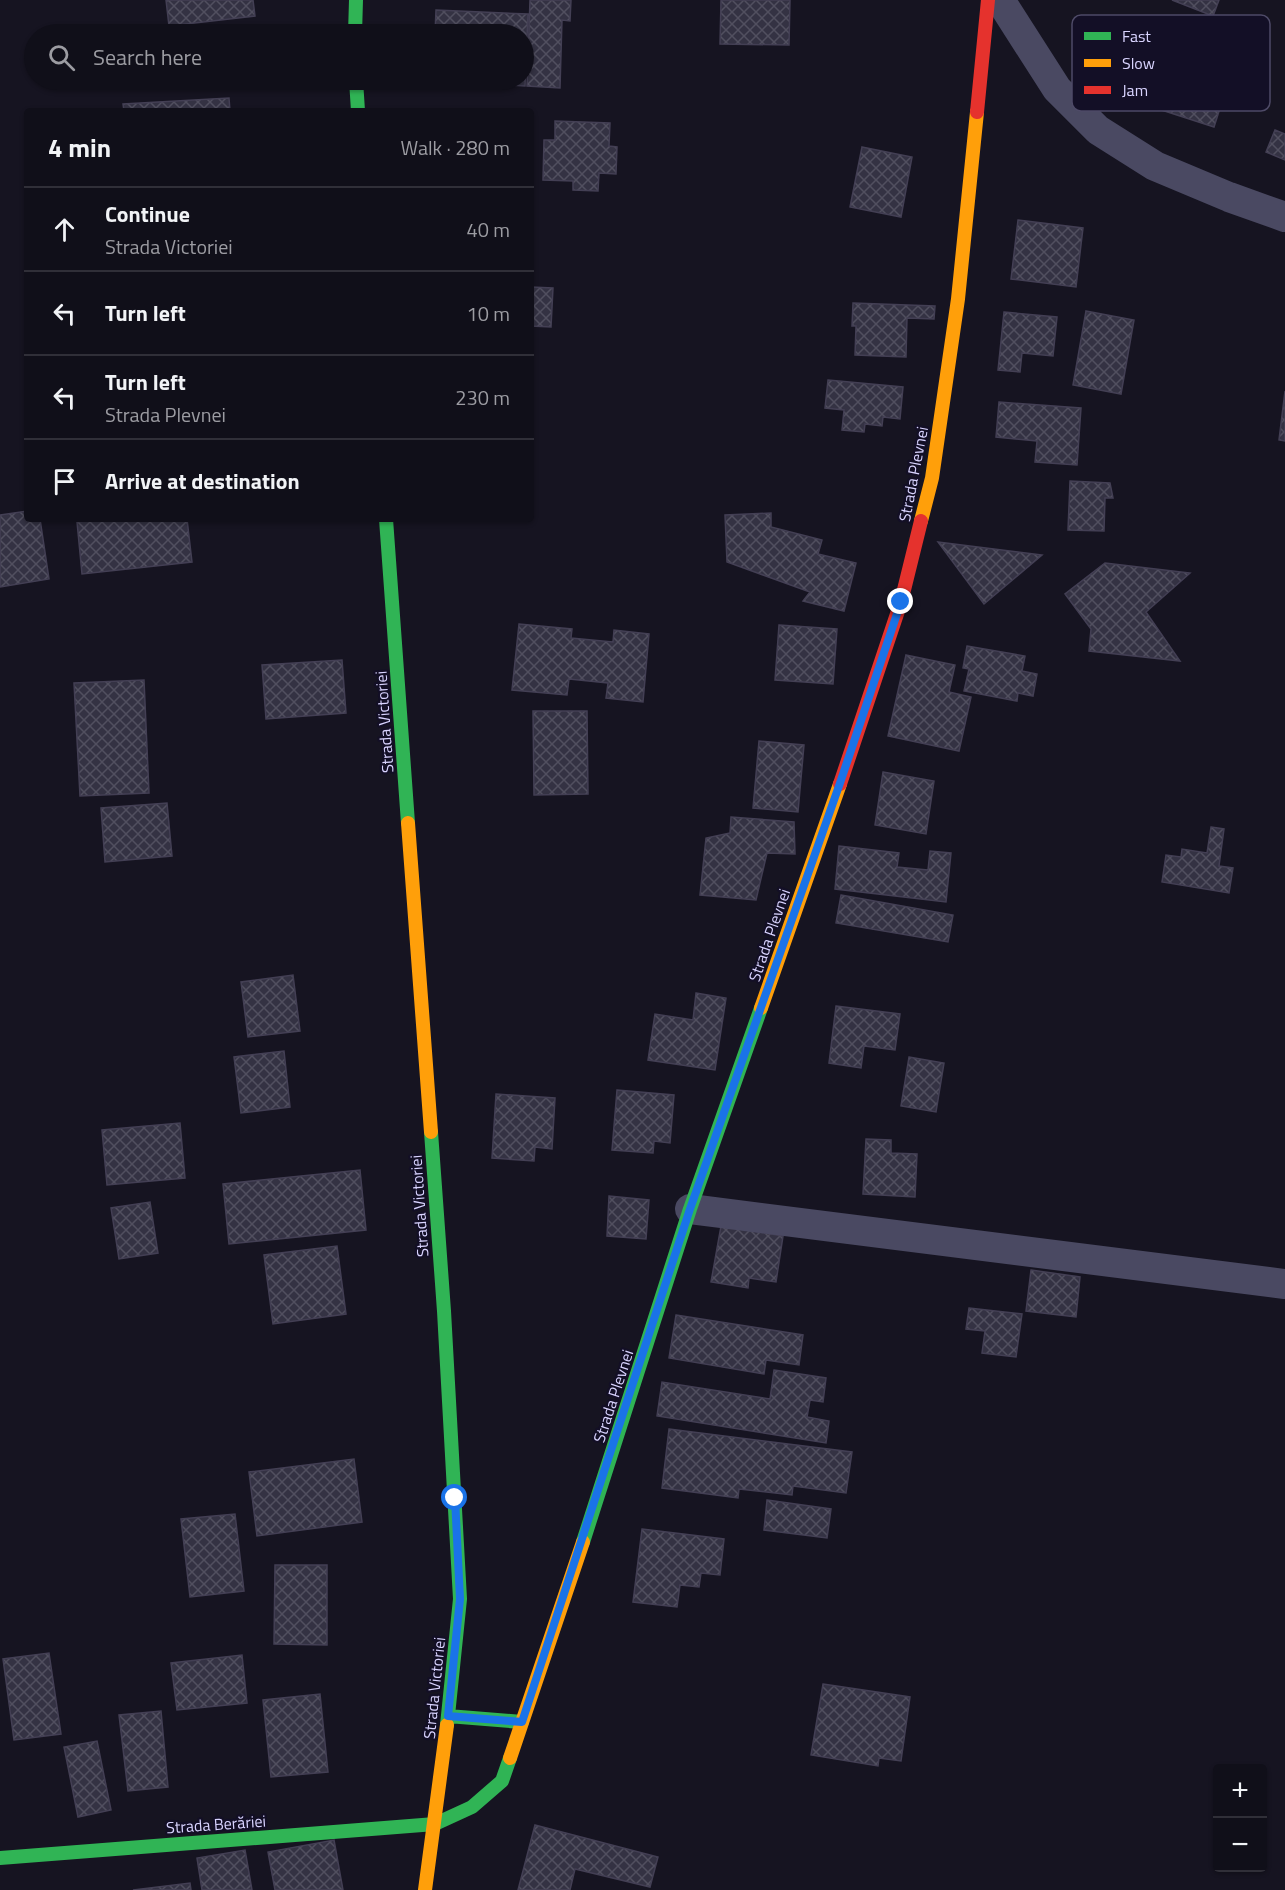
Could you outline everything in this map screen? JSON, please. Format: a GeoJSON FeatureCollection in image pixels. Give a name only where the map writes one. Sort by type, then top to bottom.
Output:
{"type":"FeatureCollection","features":[{"type":"Feature","properties":{"kind":"street"},"geometry":{"type":"LineString","coordinates":[[355,24],[356,0]]}},
{"type":"Feature","properties":{"kind":"street","name":"Strada Plevnei"},"geometry":{"type":"LineString","coordinates":[[435,1824],[472,1807],[502,1780],[690,1209],[836,795],[901,602],[929,490],[958,299],[988,0]]}},
{"type":"Feature","properties":{"kind":"street"},"geometry":{"type":"LineString","coordinates":[[1000,0],[1057,89],[1072,104]]}},
{"type":"Feature","properties":{"kind":"street"},"geometry":{"type":"LineString","coordinates":[[357,90],[358,108]]}},
{"type":"Feature","properties":{"kind":"street"},"geometry":{"type":"LineString","coordinates":[[1079,111],[1098,130],[1155,166],[1229,197],[1285,217]]}},
{"type":"Feature","properties":{"kind":"street","name":"Strada Victoriei"},"geometry":{"type":"LineString","coordinates":[[386,522],[444,1311],[460,1599],[448,1716],[425,1890]]}},
{"type":"Feature","properties":{"kind":"street"},"geometry":{"type":"LineString","coordinates":[[690,1209],[1285,1284]]}},
{"type":"Feature","properties":{"kind":"street"},"geometry":{"type":"LineString","coordinates":[[448,1716],[522,1722]]}},
{"type":"Feature","properties":{"kind":"street","name":"Strada Berăriei"},"geometry":{"type":"LineString","coordinates":[[0,1858],[435,1824]]}},
{"type":"Feature","properties":{"kind":"building"},"geometry":{"type":"Polygon","coordinates":[[[166,0],[253,0],[255,16],[169,24],[166,0]]]}},
{"type":"Feature","properties":{"kind":"building"},"geometry":{"type":"Polygon","coordinates":[[[530,0],[571,0],[570,21],[562,20],[560,88],[534,86],[534,24],[529,24],[530,0]]]}},
{"type":"Feature","properties":{"kind":"building"},"geometry":{"type":"Polygon","coordinates":[[[721,0],[790,0],[789,45],[720,44],[721,0]]]}},
{"type":"Feature","properties":{"kind":"building"},"geometry":{"type":"Polygon","coordinates":[[[1172,0],[1219,0],[1213,15],[1172,0]]]}},
{"type":"Feature","properties":{"kind":"building"},"geometry":{"type":"Polygon","coordinates":[[[436,10],[528,14],[528,24],[435,24],[436,10]]]}},
{"type":"Feature","properties":{"kind":"building"},"geometry":{"type":"Polygon","coordinates":[[[229,98],[230,108],[124,108],[123,104],[229,98]]]}},
{"type":"Feature","properties":{"kind":"building"},"geometry":{"type":"Polygon","coordinates":[[[1165,111],[1219,111],[1214,127],[1165,111]]]}},
{"type":"Feature","properties":{"kind":"building"},"geometry":{"type":"Polygon","coordinates":[[[555,121],[610,123],[609,146],[617,147],[616,174],[599,173],[598,191],[573,190],[573,181],[543,180],[544,140],[555,140],[555,121]]]}},
{"type":"Feature","properties":{"kind":"building"},"geometry":{"type":"Polygon","coordinates":[[[1275,130],[1285,134],[1285,160],[1266,152],[1275,130]]]}},
{"type":"Feature","properties":{"kind":"building"},"geometry":{"type":"Polygon","coordinates":[[[862,147],[912,157],[901,217],[850,207],[862,147]]]}},
{"type":"Feature","properties":{"kind":"building"},"geometry":{"type":"Polygon","coordinates":[[[1018,220],[1083,228],[1076,287],[1011,279],[1018,220]]]}},
{"type":"Feature","properties":{"kind":"building"},"geometry":{"type":"Polygon","coordinates":[[[534,287],[553,288],[551,327],[534,326],[534,287]]]}},
{"type":"Feature","properties":{"kind":"building"},"geometry":{"type":"Polygon","coordinates":[[[853,303],[935,306],[934,319],[907,318],[906,357],[855,355],[856,326],[852,326],[853,303]]]}},
{"type":"Feature","properties":{"kind":"building"},"geometry":{"type":"Polygon","coordinates":[[[1086,311],[1134,320],[1121,394],[1073,385],[1086,311]]]}},
{"type":"Feature","properties":{"kind":"building"},"geometry":{"type":"Polygon","coordinates":[[[1004,312],[1057,317],[1053,356],[1022,353],[1020,372],[998,370],[1004,312]]]}},
{"type":"Feature","properties":{"kind":"building"},"geometry":{"type":"Polygon","coordinates":[[[828,380],[903,387],[900,419],[883,417],[882,426],[865,424],[864,432],[842,430],[844,410],[825,408],[828,380]]]}},
{"type":"Feature","properties":{"kind":"building"},"geometry":{"type":"Polygon","coordinates":[[[1285,391],[1285,441],[1279,440],[1285,391]]]}},
{"type":"Feature","properties":{"kind":"building"},"geometry":{"type":"Polygon","coordinates":[[[999,402],[1081,408],[1077,465],[1035,462],[1037,441],[996,437],[999,402]]]}},
{"type":"Feature","properties":{"kind":"building"},"geometry":{"type":"Polygon","coordinates":[[[1070,481],[1110,483],[1113,498],[1105,498],[1104,531],[1068,530],[1070,481]]]}},
{"type":"Feature","properties":{"kind":"building"},"geometry":{"type":"Polygon","coordinates":[[[24,511],[24,522],[40,522],[49,579],[0,587],[0,515],[24,511]]]}},
{"type":"Feature","properties":{"kind":"building"},"geometry":{"type":"Polygon","coordinates":[[[771,513],[771,527],[822,540],[818,554],[856,563],[844,611],[803,601],[810,592],[727,562],[725,515],[771,513]]]}},
{"type":"Feature","properties":{"kind":"building"},"geometry":{"type":"Polygon","coordinates":[[[77,522],[187,522],[192,562],[82,574],[77,522]]]}},
{"type":"Feature","properties":{"kind":"building"},"geometry":{"type":"Polygon","coordinates":[[[938,542],[1042,555],[984,604],[938,542]]]}},
{"type":"Feature","properties":{"kind":"building"},"geometry":{"type":"Polygon","coordinates":[[[1105,563],[1190,573],[1146,612],[1180,661],[1089,651],[1091,629],[1065,594],[1105,563]]]}},
{"type":"Feature","properties":{"kind":"building"},"geometry":{"type":"Polygon","coordinates":[[[519,624],[572,629],[571,638],[613,642],[614,630],[649,634],[643,702],[606,698],[608,683],[569,679],[567,695],[512,690],[519,624]]]}},
{"type":"Feature","properties":{"kind":"building"},"geometry":{"type":"Polygon","coordinates":[[[779,625],[837,629],[833,684],[775,680],[779,625]]]}},
{"type":"Feature","properties":{"kind":"building"},"geometry":{"type":"Polygon","coordinates":[[[967,646],[1025,656],[1022,671],[1037,674],[1033,696],[1018,693],[1017,701],[964,691],[969,669],[963,668],[967,646]]]}},
{"type":"Feature","properties":{"kind":"building"},"geometry":{"type":"Polygon","coordinates":[[[906,655],[955,665],[949,692],[971,697],[959,751],[888,736],[906,655]]]}},
{"type":"Feature","properties":{"kind":"building"},"geometry":{"type":"Polygon","coordinates":[[[342,660],[346,713],[266,719],[262,665],[342,660]]]}},
{"type":"Feature","properties":{"kind":"building"},"geometry":{"type":"Polygon","coordinates":[[[144,680],[149,793],[80,796],[74,683],[144,680]]]}},
{"type":"Feature","properties":{"kind":"building"},"geometry":{"type":"Polygon","coordinates":[[[533,711],[587,711],[588,794],[534,795],[533,711]]]}},
{"type":"Feature","properties":{"kind":"building"},"geometry":{"type":"Polygon","coordinates":[[[759,741],[804,745],[798,812],[753,808],[759,741]]]}},
{"type":"Feature","properties":{"kind":"building"},"geometry":{"type":"Polygon","coordinates":[[[883,772],[934,781],[926,834],[875,825],[883,772]]]}},
{"type":"Feature","properties":{"kind":"building"},"geometry":{"type":"Polygon","coordinates":[[[167,803],[172,856],[105,862],[101,808],[167,803]]]}},
{"type":"Feature","properties":{"kind":"building"},"geometry":{"type":"Polygon","coordinates":[[[731,817],[794,822],[795,854],[767,853],[756,900],[700,895],[706,838],[730,833],[731,817]]]}},
{"type":"Feature","properties":{"kind":"building"},"geometry":{"type":"Polygon","coordinates":[[[1211,827],[1224,829],[1219,866],[1233,868],[1229,893],[1162,882],[1166,855],[1181,857],[1182,849],[1207,853],[1211,827]]]}},
{"type":"Feature","properties":{"kind":"building"},"geometry":{"type":"Polygon","coordinates":[[[839,846],[899,853],[897,867],[928,870],[930,851],[951,853],[946,902],[835,889],[839,846]]]}},
{"type":"Feature","properties":{"kind":"building"},"geometry":{"type":"Polygon","coordinates":[[[841,895],[953,915],[948,942],[836,923],[841,895]]]}},
{"type":"Feature","properties":{"kind":"building"},"geometry":{"type":"Polygon","coordinates":[[[293,975],[300,1031],[248,1037],[241,982],[293,975]]]}},
{"type":"Feature","properties":{"kind":"building"},"geometry":{"type":"Polygon","coordinates":[[[696,993],[726,998],[715,1070],[648,1060],[655,1014],[693,1020],[696,993]]]}},
{"type":"Feature","properties":{"kind":"building"},"geometry":{"type":"Polygon","coordinates":[[[836,1006],[900,1014],[895,1050],[864,1046],[861,1068],[829,1063],[836,1006]]]}},
{"type":"Feature","properties":{"kind":"building"},"geometry":{"type":"Polygon","coordinates":[[[284,1051],[290,1107],[241,1113],[234,1057],[284,1051]]]}},
{"type":"Feature","properties":{"kind":"building"},"geometry":{"type":"Polygon","coordinates":[[[909,1057],[944,1063],[936,1112],[901,1106],[909,1057]]]}},
{"type":"Feature","properties":{"kind":"building"},"geometry":{"type":"Polygon","coordinates":[[[617,1090],[674,1095],[670,1143],[654,1141],[653,1153],[612,1150],[617,1090]]]}},
{"type":"Feature","properties":{"kind":"building"},"geometry":{"type":"Polygon","coordinates":[[[496,1094],[555,1098],[552,1149],[535,1147],[534,1161],[492,1158],[496,1094]]]}},
{"type":"Feature","properties":{"kind":"building"},"geometry":{"type":"Polygon","coordinates":[[[180,1123],[185,1178],[107,1185],[102,1130],[180,1123]]]}},
{"type":"Feature","properties":{"kind":"building"},"geometry":{"type":"Polygon","coordinates":[[[866,1139],[891,1140],[891,1153],[917,1154],[915,1197],[863,1194],[866,1139]]]}},
{"type":"Feature","properties":{"kind":"building"},"geometry":{"type":"Polygon","coordinates":[[[360,1170],[366,1230],[229,1244],[223,1184],[360,1170]]]}},
{"type":"Feature","properties":{"kind":"building"},"geometry":{"type":"Polygon","coordinates":[[[609,1196],[649,1200],[646,1239],[607,1236],[609,1196]]]}},
{"type":"Feature","properties":{"kind":"building"},"geometry":{"type":"Polygon","coordinates":[[[150,1202],[158,1253],[119,1259],[111,1208],[150,1202]]]}},
{"type":"Feature","properties":{"kind":"building"},"geometry":{"type":"Polygon","coordinates":[[[721,1226],[783,1236],[776,1282],[749,1278],[748,1288],[711,1282],[721,1226]]]}},
{"type":"Feature","properties":{"kind":"building"},"geometry":{"type":"Polygon","coordinates":[[[337,1246],[346,1314],[273,1324],[264,1255],[337,1246]]]}},
{"type":"Feature","properties":{"kind":"building"},"geometry":{"type":"Polygon","coordinates":[[[1031,1270],[1080,1277],[1076,1317],[1026,1311],[1031,1270]]]}},
{"type":"Feature","properties":{"kind":"building"},"geometry":{"type":"Polygon","coordinates":[[[969,1308],[1022,1314],[1016,1357],[982,1353],[985,1331],[966,1329],[969,1308]]]}},
{"type":"Feature","properties":{"kind":"building"},"geometry":{"type":"Polygon","coordinates":[[[676,1315],[803,1335],[799,1365],[766,1360],[764,1374],[669,1358],[676,1315]]]}},
{"type":"Feature","properties":{"kind":"building"},"geometry":{"type":"Polygon","coordinates":[[[774,1370],[826,1378],[823,1402],[810,1400],[807,1417],[829,1421],[826,1443],[657,1416],[662,1382],[770,1399],[774,1370]]]}},
{"type":"Feature","properties":{"kind":"building"},"geometry":{"type":"Polygon","coordinates":[[[669,1429],[852,1452],[846,1493],[793,1486],[792,1495],[739,1489],[738,1498],[662,1488],[669,1429]]]}},
{"type":"Feature","properties":{"kind":"building"},"geometry":{"type":"Polygon","coordinates":[[[354,1459],[362,1522],[257,1536],[249,1472],[354,1459]]]}},
{"type":"Feature","properties":{"kind":"building"},"geometry":{"type":"Polygon","coordinates":[[[767,1500],[831,1509],[827,1538],[764,1530],[767,1500]]]}},
{"type":"Feature","properties":{"kind":"building"},"geometry":{"type":"Polygon","coordinates":[[[235,1514],[244,1591],[190,1597],[181,1519],[235,1514]]]}},
{"type":"Feature","properties":{"kind":"building"},"geometry":{"type":"Polygon","coordinates":[[[642,1529],[724,1539],[720,1575],[701,1573],[699,1587],[680,1585],[677,1607],[633,1602],[642,1529]]]}},
{"type":"Feature","properties":{"kind":"building"},"geometry":{"type":"Polygon","coordinates":[[[275,1565],[327,1565],[327,1645],[274,1644],[275,1565]]]}},
{"type":"Feature","properties":{"kind":"building"},"geometry":{"type":"Polygon","coordinates":[[[49,1653],[61,1734],[14,1740],[3,1659],[49,1653]]]}},
{"type":"Feature","properties":{"kind":"building"},"geometry":{"type":"Polygon","coordinates":[[[242,1655],[247,1703],[177,1710],[171,1663],[242,1655]]]}},
{"type":"Feature","properties":{"kind":"building"},"geometry":{"type":"Polygon","coordinates":[[[823,1684],[910,1697],[901,1761],[879,1758],[878,1766],[811,1755],[823,1684]]]}},
{"type":"Feature","properties":{"kind":"building"},"geometry":{"type":"Polygon","coordinates":[[[320,1694],[328,1772],[271,1777],[263,1700],[320,1694]]]}},
{"type":"Feature","properties":{"kind":"building"},"geometry":{"type":"Polygon","coordinates":[[[161,1711],[168,1787],[128,1791],[119,1715],[161,1711]]]}},
{"type":"Feature","properties":{"kind":"building"},"geometry":{"type":"Polygon","coordinates":[[[97,1741],[111,1810],[78,1817],[64,1747],[97,1741]]]}},
{"type":"Feature","properties":{"kind":"building"},"geometry":{"type":"Polygon","coordinates":[[[535,1825],[658,1857],[650,1887],[575,1869],[570,1890],[518,1890],[535,1825]]]}},
{"type":"Feature","properties":{"kind":"building"},"geometry":{"type":"Polygon","coordinates":[[[334,1840],[343,1890],[275,1890],[268,1852],[334,1840]]]}},
{"type":"Feature","properties":{"kind":"building"},"geometry":{"type":"Polygon","coordinates":[[[245,1850],[252,1890],[202,1890],[197,1858],[245,1850]]]}},
{"type":"Feature","properties":{"kind":"building"},"geometry":{"type":"Polygon","coordinates":[[[190,1883],[191,1890],[133,1890],[190,1883]]]}},
{"type":"Feature","properties":{"kind":"traffic: fast"},"geometry":{"type":"LineString","coordinates":[[355,24],[356,0]]}},
{"type":"Feature","properties":{"kind":"traffic: fast"},"geometry":{"type":"LineString","coordinates":[[357,90],[358,108]]}},
{"type":"Feature","properties":{"kind":"traffic: fast"},"geometry":{"type":"LineString","coordinates":[[386,522],[408,823]]}},
{"type":"Feature","properties":{"kind":"traffic: fast"},"geometry":{"type":"LineString","coordinates":[[583,1542],[690,1209],[761,1008]]}},
{"type":"Feature","properties":{"kind":"traffic: fast"},"geometry":{"type":"LineString","coordinates":[[431,1132],[444,1311],[460,1599],[447,1725]]}},
{"type":"Feature","properties":{"kind":"traffic: fast"},"geometry":{"type":"LineString","coordinates":[[448,1716],[522,1722]]}},
{"type":"Feature","properties":{"kind":"traffic: fast"},"geometry":{"type":"LineString","coordinates":[[0,1858],[435,1824],[472,1807],[502,1781],[510,1758]]}},
{"type":"Feature","properties":{"kind":"traffic: slow"},"geometry":{"type":"LineString","coordinates":[[921,521],[932,478],[958,299],[977,112]]}},
{"type":"Feature","properties":{"kind":"traffic: slow"},"geometry":{"type":"LineString","coordinates":[[761,1008],[840,784]]}},
{"type":"Feature","properties":{"kind":"traffic: slow"},"geometry":{"type":"LineString","coordinates":[[408,823],[431,1132]]}},
{"type":"Feature","properties":{"kind":"traffic: slow"},"geometry":{"type":"LineString","coordinates":[[510,1758],[583,1542]]}},
{"type":"Feature","properties":{"kind":"traffic: slow"},"geometry":{"type":"LineString","coordinates":[[425,1890],[447,1725]]}},
{"type":"Feature","properties":{"kind":"traffic: jam"},"geometry":{"type":"LineString","coordinates":[[977,112],[988,0]]}},
{"type":"Feature","properties":{"kind":"traffic: jam"},"geometry":{"type":"LineString","coordinates":[[840,784],[901,602],[921,521]]}},
{"type":"Feature","properties":{"kind":"route"},"geometry":{"type":"LineString","coordinates":[[455,1498],[460,1599],[448,1716],[522,1722],[561,1610],[690,1209],[840,783],[901,602]]}}]}
